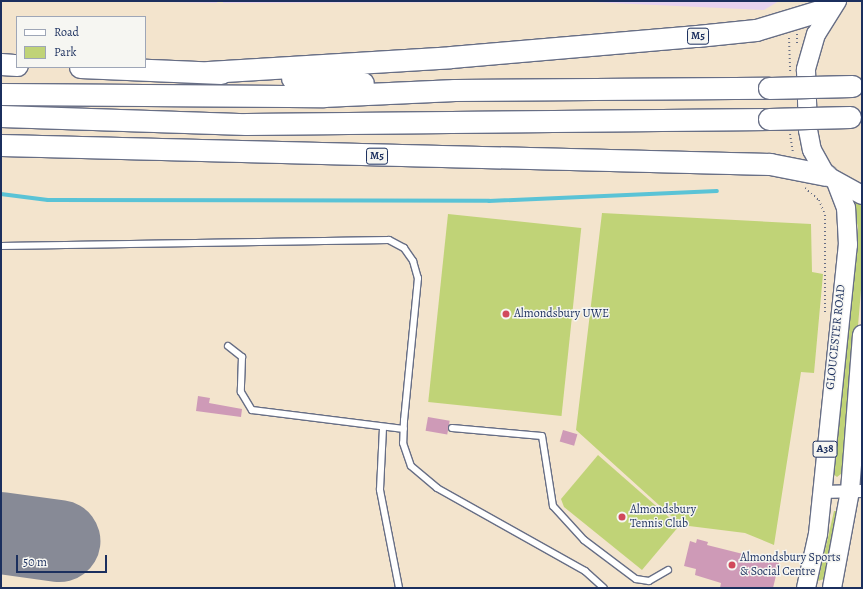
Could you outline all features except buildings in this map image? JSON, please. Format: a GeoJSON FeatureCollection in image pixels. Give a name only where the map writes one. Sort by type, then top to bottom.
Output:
{"type":"FeatureCollection","features":[{"type":"Feature","properties":{"kind":"highway","name":"M5"},"geometry":{"type":"LineString","coordinates":[[208,72],[451,57],[756,30],[835,3]]}},
{"type":"Feature","properties":{"kind":"highway"},"geometry":{"type":"LineString","coordinates":[[1,64],[16,64]]}},
{"type":"Feature","properties":{"kind":"highway","name":"M5"},"geometry":{"type":"LineString","coordinates":[[106,68],[208,72],[455,90]]}},
{"type":"Feature","properties":{"kind":"highway","name":"M5"},"geometry":{"type":"LineString","coordinates":[[1,94],[315,96],[455,90],[857,86]]}},
{"type":"Feature","properties":{"kind":"highway","name":"M5"},"geometry":{"type":"LineString","coordinates":[[1,116],[246,124],[457,124],[856,117]]}},
{"type":"Feature","properties":{"kind":"highway","name":"M5"},"geometry":{"type":"LineString","coordinates":[[142,150],[457,124]]}},
{"type":"Feature","properties":{"kind":"highway","name":"M5"},"geometry":{"type":"LineString","coordinates":[[1,145],[142,150],[770,164],[831,180]]}},
{"type":"Feature","properties":{"kind":"main road","name":"GLOUCESTER ROAD"},"geometry":{"type":"LineString","coordinates":[[806,588],[818,534],[821,492],[848,244],[846,208],[831,180],[812,150],[808,130],[806,70],[816,34],[835,3]]}},
{"type":"Feature","properties":{"kind":"main road"},"geometry":{"type":"LineString","coordinates":[[831,180],[862,195]]}},
{"type":"Feature","properties":{"kind":"main road","name":"A38"},"geometry":{"type":"LineString","coordinates":[[832,588],[856,491],[862,334]]}},
{"type":"Feature","properties":{"kind":"street"},"geometry":{"type":"LineString","coordinates":[[821,492],[856,491]]}},
{"type":"Feature","properties":{"kind":"lane"},"geometry":{"type":"LineString","coordinates":[[1,246],[389,240],[404,248],[414,261],[418,278],[403,443],[411,466],[437,488],[585,572],[604,588]]}},
{"type":"Feature","properties":{"kind":"lane"},"geometry":{"type":"LineString","coordinates":[[228,346],[242,357],[241,392],[252,410],[404,430]]}},
{"type":"Feature","properties":{"kind":"lane"},"geometry":{"type":"LineString","coordinates":[[383,428],[380,490],[399,588]]}},
{"type":"Feature","properties":{"kind":"lane"},"geometry":{"type":"LineString","coordinates":[[452,428],[542,436],[553,506],[584,540],[636,579],[649,581],[668,570]]}},
{"type":"Feature","properties":{"kind":"path"},"geometry":{"type":"LineString","coordinates":[[793,169],[793,179],[819,200],[825,215],[824,323]]}},
{"type":"Feature","properties":{"kind":"shaded area"},"geometry":{"type":"Polygon","coordinates":[[[101,1],[217,1],[217,3],[101,1]]]}},
{"type":"Feature","properties":{"kind":"shaded area"},"geometry":{"type":"Polygon","coordinates":[[[223,1],[559,1],[559,2],[223,3],[223,1]]]}},
{"type":"Feature","properties":{"kind":"shaded area"},"geometry":{"type":"Polygon","coordinates":[[[569,1],[779,1],[764,10],[569,1]]]}},
{"type":"Feature","properties":{"kind":"green space"},"geometry":{"type":"Polygon","coordinates":[[[852,200],[862,202],[862,278],[846,470],[837,477],[832,473],[858,228],[852,200]]]}},
{"type":"Feature","properties":{"kind":"green space"},"geometry":{"type":"Polygon","coordinates":[[[602,213],[811,224],[812,272],[823,274],[814,373],[801,372],[774,545],[745,533],[681,525],[576,430],[602,213]]]}},
{"type":"Feature","properties":{"kind":"green space","name":"Almondsbury UWE"},"geometry":{"type":"Polygon","coordinates":[[[448,214],[581,228],[562,416],[428,402],[448,214]]]}},
{"type":"Feature","properties":{"kind":"green space","name":"Almondsbury Tennis Club"},"geometry":{"type":"Polygon","coordinates":[[[598,455],[679,526],[642,570],[564,507],[561,499],[598,455]]]}},
{"type":"Feature","properties":{"kind":"green space"},"geometry":{"type":"Polygon","coordinates":[[[834,511],[838,511],[827,578],[818,581],[834,511]]]}},
{"type":"Feature","properties":{"kind":"waterway"},"geometry":{"type":"LineString","coordinates":[[1,194],[48,200],[489,201],[717,191]]}},
{"type":"Feature","properties":{"kind":"runway"},"geometry":{"type":"LineString","coordinates":[[1,533],[59,541]]}},
{"type":"Feature","properties":{"kind":"place","name":"Almondsbury UWE"},"geometry":{"type":"Point","coordinates":[506,314]}},
{"type":"Feature","properties":{"kind":"place","name":"Almondsbury Tennis Club"},"geometry":{"type":"Point","coordinates":[622,517]}},
{"type":"Feature","properties":{"kind":"place","name":"Almondsbury Sports & Social Centre"},"geometry":{"type":"Point","coordinates":[732,565]}}]}
